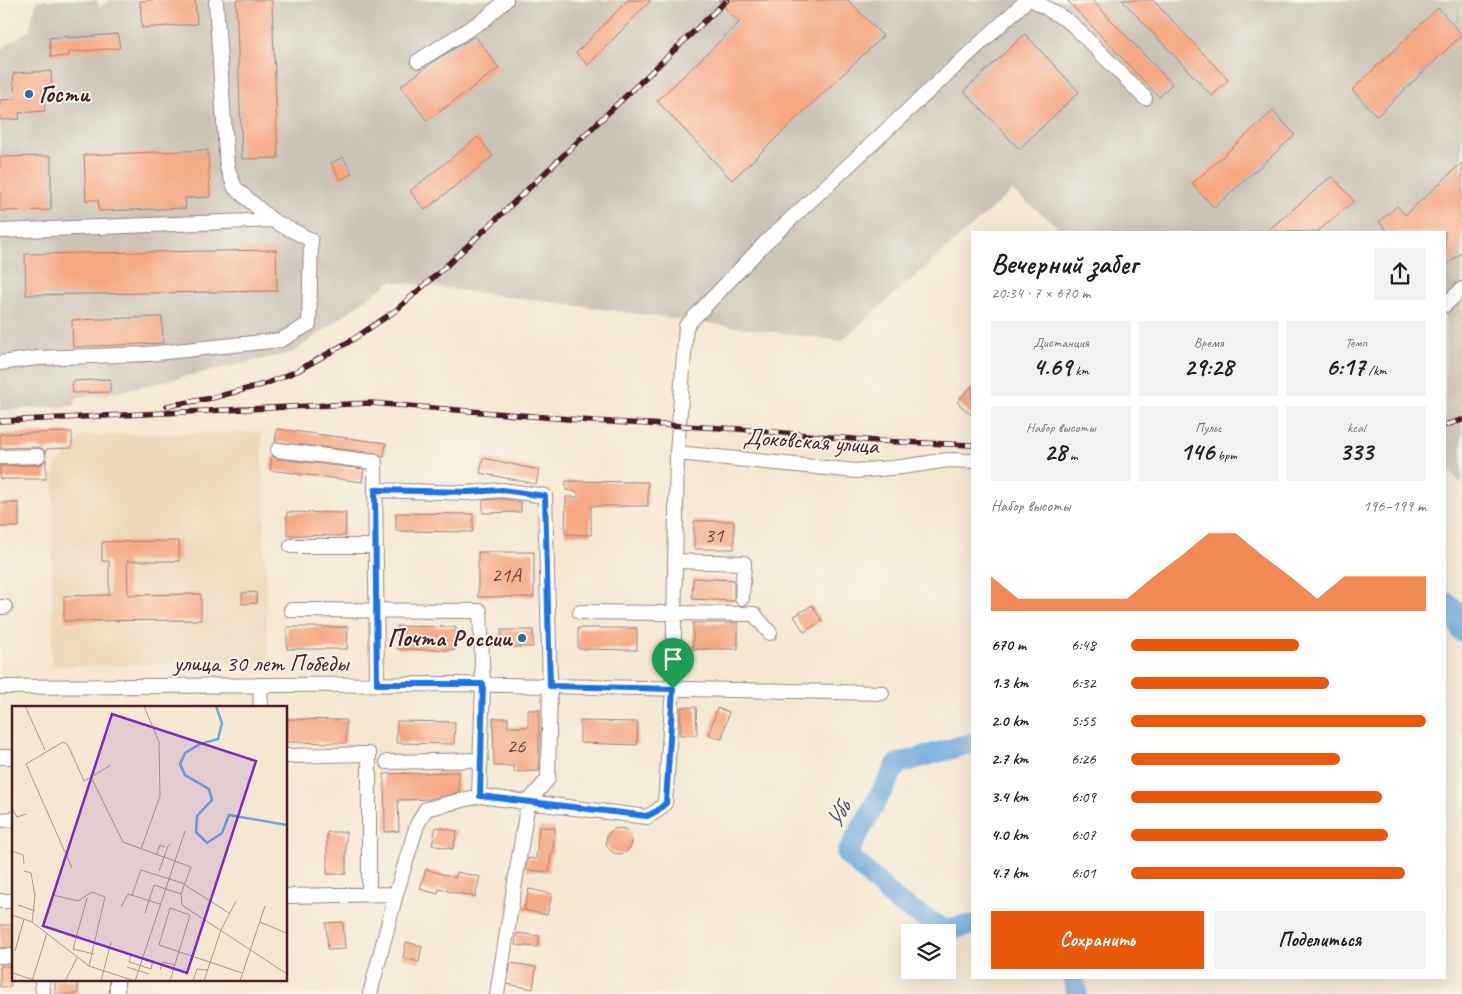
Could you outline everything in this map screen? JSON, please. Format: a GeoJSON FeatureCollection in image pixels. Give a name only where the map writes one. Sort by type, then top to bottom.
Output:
{"type":"FeatureCollection","features":[{"type":"Feature","properties":{"kind":"street"},"geometry":{"type":"LineString","coordinates":[[418,62],[484,19],[506,0]]}},
{"type":"Feature","properties":{"kind":"street"},"geometry":{"type":"LineString","coordinates":[[370,994],[396,894],[417,825],[426,809],[480,796],[647,816],[657,811],[666,803],[673,689],[677,453],[686,326],[766,242],[1027,0]]}},
{"type":"Feature","properties":{"kind":"street"},"geometry":{"type":"LineString","coordinates":[[1033,0],[1071,23],[1145,98]]}},
{"type":"Feature","properties":{"kind":"street"},"geometry":{"type":"LineString","coordinates":[[0,363],[38,358],[147,354],[281,340],[309,324],[311,240],[272,220],[235,188],[227,167],[216,2]]}},
{"type":"Feature","properties":{"kind":"street"},"geometry":{"type":"LineString","coordinates":[[0,231],[272,220]]}},
{"type":"Feature","properties":{"kind":"street"},"geometry":{"type":"LineString","coordinates":[[1446,304],[1462,289]]}},
{"type":"Feature","properties":{"kind":"street"},"geometry":{"type":"LineString","coordinates":[[278,450],[374,462],[377,684]]}},
{"type":"Feature","properties":{"kind":"street","name":"Доковская улица"},"geometry":{"type":"LineString","coordinates":[[677,453],[856,471],[948,460],[971,461]]}},
{"type":"Feature","properties":{"kind":"street"},"geometry":{"type":"LineString","coordinates":[[0,457],[38,456]]}},
{"type":"Feature","properties":{"kind":"street"},"geometry":{"type":"LineString","coordinates":[[375,490],[468,492],[502,490],[545,496],[550,686],[548,779],[528,802],[497,994]]}},
{"type":"Feature","properties":{"kind":"street"},"geometry":{"type":"LineString","coordinates":[[291,546],[375,546]]}},
{"type":"Feature","properties":{"kind":"street"},"geometry":{"type":"LineString","coordinates":[[675,561],[744,563],[742,598]]}},
{"type":"Feature","properties":{"kind":"street"},"geometry":{"type":"LineString","coordinates":[[291,610],[480,611],[483,684],[480,796]]}},
{"type":"Feature","properties":{"kind":"street"},"geometry":{"type":"LineString","coordinates":[[580,612],[754,614],[770,633]]}},
{"type":"Feature","properties":{"kind":"street","name":"улица 30 лет Победы"},"geometry":{"type":"LineString","coordinates":[[0,687],[483,684],[882,693]]}},
{"type":"Feature","properties":{"kind":"street"},"geometry":{"type":"LineString","coordinates":[[260,685],[260,706]]}},
{"type":"Feature","properties":{"kind":"street"},"geometry":{"type":"LineString","coordinates":[[288,756],[369,754],[369,894]]}},
{"type":"Feature","properties":{"kind":"street"},"geometry":{"type":"LineString","coordinates":[[388,762],[480,760]]}},
{"type":"Feature","properties":{"kind":"street"},"geometry":{"type":"LineString","coordinates":[[288,896],[396,894]]}},
{"type":"Feature","properties":{"kind":"shaded area"},"geometry":{"type":"Polygon","coordinates":[[[37,0],[97,0],[99,7],[111,0],[1462,0],[1462,484],[1446,468],[1446,231],[1064,231],[1012,191],[841,341],[391,281],[294,352],[107,394],[77,397],[74,406],[0,410],[0,50],[29,30],[37,0]]]}},
{"type":"Feature","properties":{"kind":"shaded area"},"geometry":{"type":"Polygon","coordinates":[[[262,432],[268,662],[51,666],[54,468],[83,435],[262,432]]]}},
{"type":"Feature","properties":{"kind":"building"},"geometry":{"type":"Polygon","coordinates":[[[195,0],[197,24],[142,28],[140,1],[195,0]]]}},
{"type":"Feature","properties":{"kind":"building"},"geometry":{"type":"Polygon","coordinates":[[[236,0],[272,0],[278,158],[242,159],[236,0]]]}},
{"type":"Feature","properties":{"kind":"building"},"geometry":{"type":"Polygon","coordinates":[[[628,0],[651,0],[588,65],[576,53],[628,0]]]}},
{"type":"Feature","properties":{"kind":"building"},"geometry":{"type":"Polygon","coordinates":[[[718,0],[848,0],[883,36],[732,180],[657,101],[739,23],[718,0]]]}},
{"type":"Feature","properties":{"kind":"building"},"geometry":{"type":"Polygon","coordinates":[[[1067,0],[1092,0],[1172,84],[1159,97],[1067,0]]]}},
{"type":"Feature","properties":{"kind":"building"},"geometry":{"type":"Polygon","coordinates":[[[1122,0],[1153,0],[1228,80],[1212,96],[1122,0]]]}},
{"type":"Feature","properties":{"kind":"building"},"geometry":{"type":"Polygon","coordinates":[[[1438,8],[1462,35],[1377,116],[1352,90],[1438,8]]]}},
{"type":"Feature","properties":{"kind":"building"},"geometry":{"type":"Polygon","coordinates":[[[118,34],[120,48],[69,52],[69,56],[51,57],[49,38],[118,34]]]}},
{"type":"Feature","properties":{"kind":"building"},"geometry":{"type":"Polygon","coordinates":[[[1025,34],[1079,92],[1019,149],[964,91],[1025,34]]]}},
{"type":"Feature","properties":{"kind":"building"},"geometry":{"type":"Polygon","coordinates":[[[475,36],[499,68],[427,121],[401,86],[437,59],[475,36]]]}},
{"type":"Feature","properties":{"kind":"building","name":"Гости"},"geometry":{"type":"Polygon","coordinates":[[[51,71],[52,88],[43,89],[45,111],[19,113],[20,119],[0,120],[0,100],[15,99],[13,73],[51,71]]]}},
{"type":"Feature","properties":{"kind":"building"},"geometry":{"type":"Polygon","coordinates":[[[1273,111],[1295,135],[1214,208],[1192,184],[1273,111]]]}},
{"type":"Feature","properties":{"kind":"building"},"geometry":{"type":"Polygon","coordinates":[[[478,137],[493,156],[425,210],[410,191],[478,137]]]}},
{"type":"Feature","properties":{"kind":"building"},"geometry":{"type":"Polygon","coordinates":[[[208,150],[210,197],[185,198],[186,208],[99,211],[98,200],[86,200],[84,155],[208,150]]]}},
{"type":"Feature","properties":{"kind":"building"},"geometry":{"type":"Polygon","coordinates":[[[51,156],[51,210],[0,211],[0,157],[51,156]]]}},
{"type":"Feature","properties":{"kind":"building"},"geometry":{"type":"Polygon","coordinates":[[[343,157],[352,173],[340,180],[331,163],[343,157]]]}},
{"type":"Feature","properties":{"kind":"building"},"geometry":{"type":"Polygon","coordinates":[[[1462,163],[1462,252],[1446,266],[1446,231],[1387,231],[1379,222],[1397,206],[1405,215],[1462,163]]]}},
{"type":"Feature","properties":{"kind":"building"},"geometry":{"type":"Polygon","coordinates":[[[1332,176],[1354,201],[1318,231],[1267,231],[1332,176]]]}},
{"type":"Feature","properties":{"kind":"building"},"geometry":{"type":"Polygon","coordinates":[[[276,250],[277,291],[26,295],[25,254],[276,250]]]}},
{"type":"Feature","properties":{"kind":"building"},"geometry":{"type":"Polygon","coordinates":[[[162,317],[163,343],[73,347],[72,320],[162,317]]]}},
{"type":"Feature","properties":{"kind":"building"},"geometry":{"type":"Polygon","coordinates":[[[110,379],[110,392],[73,393],[72,381],[110,379]]]}},
{"type":"Feature","properties":{"kind":"building"},"geometry":{"type":"Polygon","coordinates":[[[971,387],[971,415],[957,402],[971,387]]]}},
{"type":"Feature","properties":{"kind":"building"},"geometry":{"type":"Polygon","coordinates":[[[277,429],[386,443],[384,457],[376,453],[275,442],[277,429]]]}},
{"type":"Feature","properties":{"kind":"building"},"geometry":{"type":"Polygon","coordinates":[[[72,432],[72,448],[46,449],[46,453],[38,447],[0,448],[0,434],[72,432]]]}},
{"type":"Feature","properties":{"kind":"building"},"geometry":{"type":"Polygon","coordinates":[[[272,456],[277,459],[364,469],[362,482],[270,470],[272,456]]]}},
{"type":"Feature","properties":{"kind":"building"},"geometry":{"type":"Polygon","coordinates":[[[483,458],[539,470],[536,484],[480,473],[483,458]]]}},
{"type":"Feature","properties":{"kind":"building"},"geometry":{"type":"Polygon","coordinates":[[[46,459],[46,479],[0,479],[0,466],[38,465],[46,459]]]}},
{"type":"Feature","properties":{"kind":"building"},"geometry":{"type":"Polygon","coordinates":[[[566,481],[648,482],[648,506],[591,506],[591,535],[565,534],[566,497],[578,497],[578,492],[566,490],[566,481]]]}},
{"type":"Feature","properties":{"kind":"building"},"geometry":{"type":"Polygon","coordinates":[[[502,499],[521,502],[521,512],[483,513],[483,500],[502,499]]]}},
{"type":"Feature","properties":{"kind":"building"},"geometry":{"type":"Polygon","coordinates":[[[0,503],[19,503],[19,527],[0,527],[0,503]]]}},
{"type":"Feature","properties":{"kind":"building"},"geometry":{"type":"Polygon","coordinates":[[[287,512],[346,513],[345,536],[287,535],[287,512]]]}},
{"type":"Feature","properties":{"kind":"building"},"geometry":{"type":"Polygon","coordinates":[[[396,513],[473,514],[473,532],[396,531],[396,513]]]}},
{"type":"Feature","properties":{"kind":"building"},"geometry":{"type":"Polygon","coordinates":[[[694,521],[734,521],[734,549],[694,549],[694,521]]]}},
{"type":"Feature","properties":{"kind":"building"},"geometry":{"type":"Polygon","coordinates":[[[179,541],[179,561],[127,561],[128,595],[201,594],[201,620],[64,621],[64,596],[109,595],[109,561],[102,561],[102,542],[179,541]]]}},
{"type":"Feature","properties":{"kind":"building"},"geometry":{"type":"Polygon","coordinates":[[[478,552],[534,552],[534,597],[478,597],[478,552]]]}},
{"type":"Feature","properties":{"kind":"building"},"geometry":{"type":"Polygon","coordinates":[[[693,578],[734,580],[734,601],[692,599],[693,578]]]}},
{"type":"Feature","properties":{"kind":"building"},"geometry":{"type":"Polygon","coordinates":[[[256,592],[257,603],[242,604],[242,593],[256,592]]]}},
{"type":"Feature","properties":{"kind":"building"},"geometry":{"type":"Polygon","coordinates":[[[812,605],[822,621],[804,632],[794,616],[812,605]]]}},
{"type":"Feature","properties":{"kind":"building"},"geometry":{"type":"Polygon","coordinates":[[[693,623],[738,623],[738,649],[693,649],[693,623]]]}},
{"type":"Feature","properties":{"kind":"building"},"geometry":{"type":"Polygon","coordinates":[[[397,626],[456,627],[455,650],[397,649],[397,626]]]}},
{"type":"Feature","properties":{"kind":"building"},"geometry":{"type":"Polygon","coordinates":[[[287,627],[348,627],[347,649],[287,649],[287,627]]]}},
{"type":"Feature","properties":{"kind":"building"},"geometry":{"type":"Polygon","coordinates":[[[578,628],[637,628],[637,650],[578,649],[578,628]]]}},
{"type":"Feature","properties":{"kind":"building"},"geometry":{"type":"Polygon","coordinates":[[[501,630],[533,630],[533,647],[501,647],[501,630]]]}},
{"type":"Feature","properties":{"kind":"building"},"geometry":{"type":"Polygon","coordinates":[[[681,707],[696,707],[697,735],[680,735],[681,707]]]}},
{"type":"Feature","properties":{"kind":"building"},"geometry":{"type":"Polygon","coordinates":[[[717,708],[729,712],[722,739],[709,735],[717,708]]]}},
{"type":"Feature","properties":{"kind":"building"},"geometry":{"type":"Polygon","coordinates":[[[528,710],[539,710],[539,771],[514,772],[514,766],[494,766],[493,718],[508,718],[508,727],[528,727],[528,710]]]}},
{"type":"Feature","properties":{"kind":"building"},"geometry":{"type":"Polygon","coordinates":[[[288,719],[346,720],[346,743],[288,742],[288,719]]]}},
{"type":"Feature","properties":{"kind":"building"},"geometry":{"type":"Polygon","coordinates":[[[397,721],[455,722],[454,744],[396,743],[397,721]]]}},
{"type":"Feature","properties":{"kind":"building"},"geometry":{"type":"Polygon","coordinates":[[[580,721],[638,722],[637,745],[580,743],[580,721]]]}},
{"type":"Feature","properties":{"kind":"building"},"geometry":{"type":"Polygon","coordinates":[[[458,772],[459,792],[429,799],[398,800],[399,831],[385,832],[384,774],[458,772]]]}},
{"type":"Feature","properties":{"kind":"building"},"geometry":{"type":"Polygon","coordinates":[[[436,827],[457,831],[453,849],[432,845],[436,827]]]}},
{"type":"Feature","properties":{"kind":"building"},"geometry":{"type":"Polygon","coordinates":[[[539,827],[555,828],[553,854],[551,853],[549,872],[526,870],[528,858],[536,859],[539,827]]]}},
{"type":"Feature","properties":{"kind":"building"},"geometry":{"type":"Polygon","coordinates":[[[619,828],[628,832],[632,841],[628,850],[619,854],[610,850],[606,841],[610,832],[619,828]]]}},
{"type":"Feature","properties":{"kind":"building"},"geometry":{"type":"Polygon","coordinates":[[[327,832],[346,832],[346,874],[327,874],[327,832]]]}},
{"type":"Feature","properties":{"kind":"building"},"geometry":{"type":"Polygon","coordinates":[[[426,869],[455,878],[457,872],[480,877],[475,897],[439,889],[438,894],[420,889],[426,869]]]}},
{"type":"Feature","properties":{"kind":"building"},"geometry":{"type":"Polygon","coordinates":[[[529,889],[552,894],[547,915],[524,910],[529,889]]]}},
{"type":"Feature","properties":{"kind":"building"},"geometry":{"type":"Polygon","coordinates":[[[343,922],[345,949],[328,950],[326,923],[343,922]]]}},
{"type":"Feature","properties":{"kind":"building"},"geometry":{"type":"Polygon","coordinates":[[[0,925],[12,925],[12,947],[0,947],[0,925]]]}},
{"type":"Feature","properties":{"kind":"building"},"geometry":{"type":"Polygon","coordinates":[[[517,933],[539,936],[538,947],[515,945],[517,933]]]}},
{"type":"Feature","properties":{"kind":"building"},"geometry":{"type":"Polygon","coordinates":[[[406,942],[422,946],[419,962],[403,958],[406,942]]]}},
{"type":"Feature","properties":{"kind":"building"},"geometry":{"type":"Polygon","coordinates":[[[511,963],[536,967],[533,989],[507,984],[511,963]]]}},
{"type":"Feature","properties":{"kind":"building"},"geometry":{"type":"Polygon","coordinates":[[[0,966],[10,966],[11,986],[0,987],[0,966]]]}},
{"type":"Feature","properties":{"kind":"building"},"geometry":{"type":"Polygon","coordinates":[[[55,982],[78,982],[78,994],[55,994],[55,982]]]}},
{"type":"Feature","properties":{"kind":"waterway","name":"Убь"},"geometry":{"type":"LineString","coordinates":[[1446,603],[1453,608],[1462,632]]}},
{"type":"Feature","properties":{"kind":"waterway","name":"Убь"},"geometry":{"type":"LineString","coordinates":[[971,743],[897,764],[847,854],[898,902],[944,929],[971,925]]}},
{"type":"Feature","properties":{"kind":"waterway","name":"Убь"},"geometry":{"type":"LineString","coordinates":[[1074,979],[1077,994]]}},
{"type":"Feature","properties":{"kind":"railway"},"geometry":{"type":"LineString","coordinates":[[167,406],[212,398],[265,384],[297,371],[352,340],[395,311],[443,269],[727,0]]}},
{"type":"Feature","properties":{"kind":"railway"},"geometry":{"type":"LineString","coordinates":[[0,421],[371,403],[593,421],[739,429],[876,441],[971,445]]}},
{"type":"Feature","properties":{"kind":"railway"},"geometry":{"type":"LineString","coordinates":[[1446,425],[1462,420]]}},
{"type":"Feature","properties":{"kind":"place","name":"Гости"},"geometry":{"type":"Point","coordinates":[29,94]}},
{"type":"Feature","properties":{"kind":"place","name":"Почта России"},"geometry":{"type":"Point","coordinates":[522,638]}},
{"type":"Feature","properties":{"kind":"route"},"geometry":{"type":"LineString","coordinates":[[375,490],[468,492],[502,490],[545,496],[550,686],[673,689],[666,803],[657,811],[647,816],[480,796],[483,684],[377,684],[375,490]]}}]}
